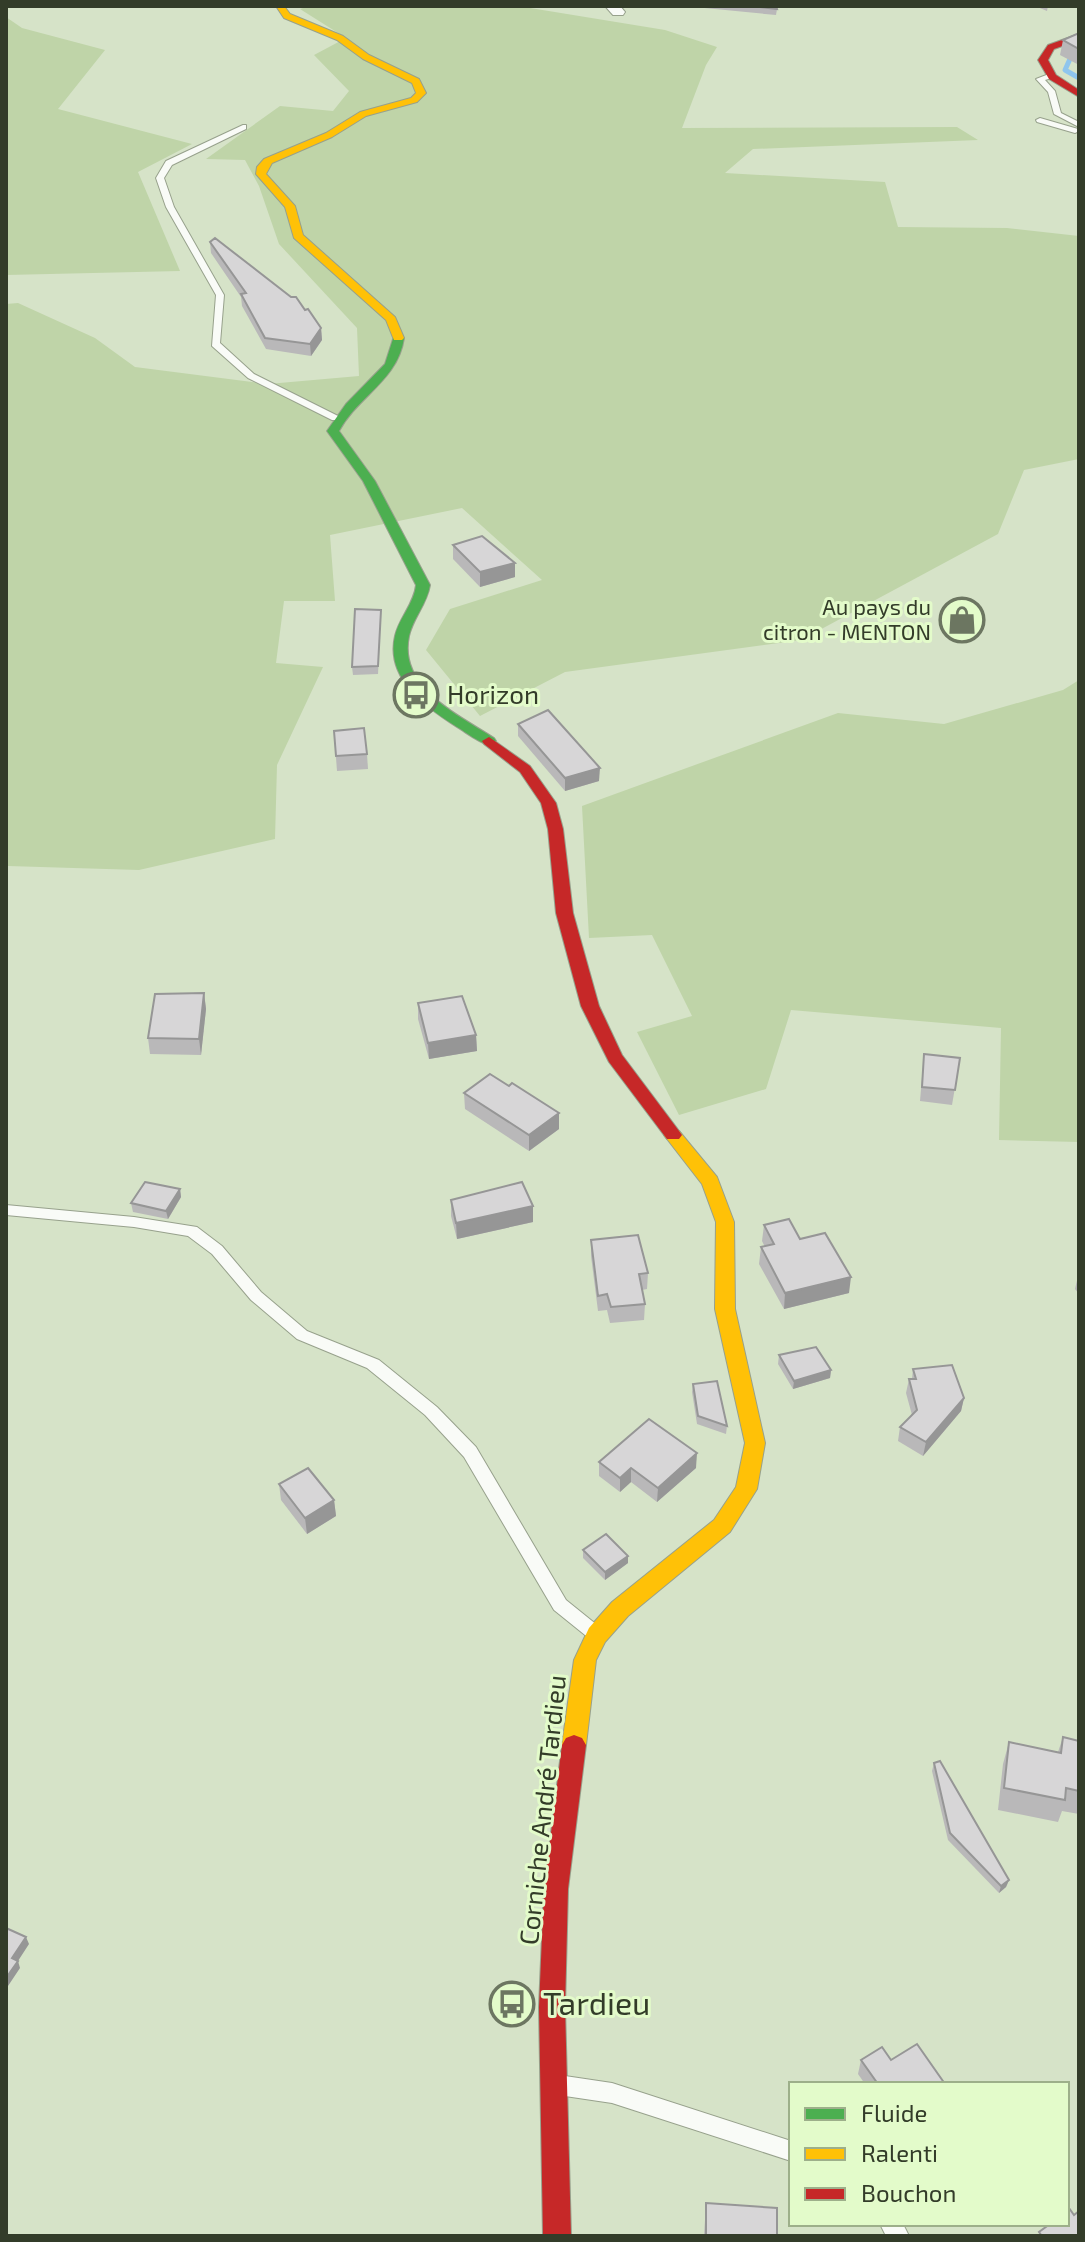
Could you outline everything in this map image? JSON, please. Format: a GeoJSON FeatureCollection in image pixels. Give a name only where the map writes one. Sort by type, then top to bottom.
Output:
{"type":"FeatureCollection","features":[{"type":"Feature","properties":{"kind":"street"},"geometry":{"type":"LineString","coordinates":[[280,6],[287,16],[340,38],[366,57],[416,81],[421,88],[421,93],[414,100],[363,114],[329,135],[268,161],[262,167],[261,174],[290,206],[298,236],[391,319],[398,332],[401,347],[393,366],[335,418]]}},
{"type":"Feature","properties":{"kind":"street"},"geometry":{"type":"LineString","coordinates":[[1079,37],[1051,47],[1043,60],[1049,76],[1079,94]]}},
{"type":"Feature","properties":{"kind":"street","name":"Corniche André Tardieu"},"geometry":{"type":"LineString","coordinates":[[335,418],[333,431],[369,481],[423,585],[422,600],[401,638],[403,670],[420,693],[518,762],[543,791],[551,808],[562,898],[574,957],[591,1010],[614,1059],[710,1182],[725,1222],[725,1309],[755,1443],[746,1489],[722,1526],[620,1609],[597,1635],[585,1660],[556,1889],[552,2007],[557,2236]]}},
{"type":"Feature","properties":{"kind":"lane"},"geometry":{"type":"LineString","coordinates":[[1049,76],[1040,79],[1051,91],[1058,114],[1079,125]]}},
{"type":"Feature","properties":{"kind":"lane"},"geometry":{"type":"LineString","coordinates":[[1040,120],[1079,132]]}},
{"type":"Feature","properties":{"kind":"lane"},"geometry":{"type":"LineString","coordinates":[[243,127],[169,163],[160,178],[170,207],[220,295],[215,344],[251,376],[335,418]]}},
{"type":"Feature","properties":{"kind":"lane"},"geometry":{"type":"LineString","coordinates":[[6,1210],[134,1222],[192,1231],[217,1250],[256,1296],[302,1335],[373,1364],[431,1411],[470,1452],[560,1605],[597,1635]]}},
{"type":"Feature","properties":{"kind":"lane"},"geometry":{"type":"LineString","coordinates":[[556,2085],[612,2093],[789,2150]]}},
{"type":"Feature","properties":{"kind":"green space"},"geometry":{"type":"Polygon","coordinates":[[[309,6],[518,6],[665,30],[717,47],[706,65],[682,128],[957,127],[978,140],[753,149],[725,173],[885,182],[898,227],[1007,228],[1079,236],[1079,459],[1024,470],[998,534],[801,640],[565,672],[480,716],[426,650],[450,609],[542,580],[462,508],[330,535],[335,601],[284,601],[276,663],[323,667],[277,765],[275,839],[139,870],[8,866],[6,304],[18,303],[95,338],[135,367],[268,384],[359,376],[357,328],[279,244],[259,186],[245,160],[206,159],[280,106],[333,111],[349,91],[314,55],[346,38],[300,9],[309,6]]]}},
{"type":"Feature","properties":{"kind":"green space"},"geometry":{"type":"Polygon","coordinates":[[[6,17],[22,28],[105,50],[58,109],[192,144],[138,172],[180,271],[6,275],[6,17]]]}},
{"type":"Feature","properties":{"kind":"green space"},"geometry":{"type":"Polygon","coordinates":[[[1079,680],[1079,1142],[999,1140],[1001,1028],[791,1010],[766,1089],[679,1115],[637,1032],[692,1016],[652,935],[589,938],[582,806],[838,713],[944,724],[1063,690],[1079,680]]]}},
{"type":"Feature","properties":{"kind":"building"},"geometry":{"type":"Polygon","coordinates":[[[1079,33],[1079,49],[1063,40],[1079,33]]]}},
{"type":"Feature","properties":{"kind":"building"},"geometry":{"type":"Polygon","coordinates":[[[215,238],[291,297],[296,297],[305,310],[308,309],[321,328],[310,344],[265,338],[241,294],[246,293],[210,242],[215,238]]]}},
{"type":"Feature","properties":{"kind":"building"},"geometry":{"type":"Polygon","coordinates":[[[482,536],[515,563],[480,572],[453,545],[482,536]]]}},
{"type":"Feature","properties":{"kind":"building"},"geometry":{"type":"Polygon","coordinates":[[[355,609],[381,610],[378,666],[352,667],[355,609]]]}},
{"type":"Feature","properties":{"kind":"building"},"geometry":{"type":"Polygon","coordinates":[[[548,710],[600,768],[565,778],[518,724],[548,710]]]}},
{"type":"Feature","properties":{"kind":"building"},"geometry":{"type":"Polygon","coordinates":[[[364,728],[367,754],[336,756],[334,731],[364,728]]]}},
{"type":"Feature","properties":{"kind":"building"},"geometry":{"type":"Polygon","coordinates":[[[204,993],[199,1039],[148,1038],[155,994],[204,993]]]}},
{"type":"Feature","properties":{"kind":"building"},"geometry":{"type":"Polygon","coordinates":[[[462,996],[476,1035],[428,1043],[418,1003],[462,996]]]}},
{"type":"Feature","properties":{"kind":"building"},"geometry":{"type":"Polygon","coordinates":[[[924,1054],[960,1058],[955,1090],[922,1087],[924,1054]]]}},
{"type":"Feature","properties":{"kind":"building"},"geometry":{"type":"Polygon","coordinates":[[[490,1074],[509,1086],[512,1083],[559,1113],[529,1135],[464,1093],[490,1074]]]}},
{"type":"Feature","properties":{"kind":"building"},"geometry":{"type":"Polygon","coordinates":[[[145,1182],[180,1189],[166,1211],[131,1203],[145,1182]]]}},
{"type":"Feature","properties":{"kind":"building"},"geometry":{"type":"Polygon","coordinates":[[[522,1182],[533,1206],[456,1223],[451,1200],[522,1182]]]}},
{"type":"Feature","properties":{"kind":"building"},"geometry":{"type":"Polygon","coordinates":[[[789,1219],[800,1239],[825,1233],[851,1277],[785,1293],[761,1247],[774,1244],[764,1225],[789,1219]]]}},
{"type":"Feature","properties":{"kind":"building"},"geometry":{"type":"Polygon","coordinates":[[[638,1235],[648,1273],[639,1274],[645,1304],[611,1307],[607,1294],[598,1296],[591,1240],[638,1235]]]}},
{"type":"Feature","properties":{"kind":"building"},"geometry":{"type":"Polygon","coordinates":[[[816,1347],[831,1370],[794,1381],[779,1355],[816,1347]]]}},
{"type":"Feature","properties":{"kind":"building"},"geometry":{"type":"Polygon","coordinates":[[[952,1365],[964,1398],[926,1442],[900,1427],[917,1410],[909,1379],[916,1379],[913,1369],[952,1365]]]}},
{"type":"Feature","properties":{"kind":"building"},"geometry":{"type":"Polygon","coordinates":[[[717,1381],[727,1426],[698,1416],[693,1384],[717,1381]]]}},
{"type":"Feature","properties":{"kind":"building"},"geometry":{"type":"Polygon","coordinates":[[[649,1419],[697,1453],[658,1488],[631,1468],[620,1478],[599,1462],[649,1419]]]}},
{"type":"Feature","properties":{"kind":"building"},"geometry":{"type":"Polygon","coordinates":[[[308,1468],[334,1500],[305,1518],[279,1484],[308,1468]]]}},
{"type":"Feature","properties":{"kind":"building"},"geometry":{"type":"Polygon","coordinates":[[[606,1534],[628,1556],[605,1572],[583,1550],[606,1534]]]}},
{"type":"Feature","properties":{"kind":"building"},"geometry":{"type":"Polygon","coordinates":[[[1063,1737],[1079,1741],[1079,1791],[1066,1788],[1065,1800],[1004,1788],[1009,1742],[1061,1753],[1063,1737]]]}},
{"type":"Feature","properties":{"kind":"building"},"geometry":{"type":"Polygon","coordinates":[[[940,1761],[1009,1880],[1001,1886],[950,1833],[934,1763],[940,1761]]]}},
{"type":"Feature","properties":{"kind":"building"},"geometry":{"type":"Polygon","coordinates":[[[6,1928],[26,1937],[12,1958],[18,1961],[6,1978],[6,1928]]]}},
{"type":"Feature","properties":{"kind":"building"},"geometry":{"type":"Polygon","coordinates":[[[917,2044],[944,2082],[877,2082],[861,2060],[882,2047],[891,2060],[917,2044]]]}},
{"type":"Feature","properties":{"kind":"building"},"geometry":{"type":"Polygon","coordinates":[[[706,2203],[777,2208],[777,2236],[706,2236],[706,2203]]]}},
{"type":"Feature","properties":{"kind":"building"},"geometry":{"type":"Polygon","coordinates":[[[1069,2208],[1074,2215],[1079,2211],[1079,2236],[1042,2236],[1039,2232],[1047,2226],[1069,2226],[1069,2208]]]}},
{"type":"Feature","properties":{"kind":"waterway"},"geometry":{"type":"LineString","coordinates":[[1074,50],[1065,70],[1079,78]]}},
{"type":"Feature","properties":{"kind":"traffic: fast"},"geometry":{"type":"LineString","coordinates":[[398,338],[390,365],[350,406],[333,431],[369,481],[423,585],[420,599],[402,637],[400,655],[405,671],[414,686],[428,699],[489,741]]}},
{"type":"Feature","properties":{"kind":"traffic: slow"},"geometry":{"type":"LineString","coordinates":[[280,6],[287,16],[340,38],[366,57],[416,81],[421,93],[414,100],[363,114],[329,135],[268,161],[262,167],[261,174],[290,206],[298,236],[391,319],[398,338]]}},
{"type":"Feature","properties":{"kind":"traffic: slow"},"geometry":{"type":"LineString","coordinates":[[574,1745],[585,1660],[597,1635],[620,1609],[722,1526],[746,1489],[755,1443],[725,1309],[725,1222],[710,1182],[673,1135]]}},
{"type":"Feature","properties":{"kind":"traffic: jam"},"geometry":{"type":"LineString","coordinates":[[1079,37],[1051,47],[1043,60],[1052,77],[1079,94]]}},
{"type":"Feature","properties":{"kind":"traffic: jam"},"geometry":{"type":"LineString","coordinates":[[489,741],[525,769],[549,803],[556,829],[564,913],[590,1006],[615,1058],[673,1135]]}},
{"type":"Feature","properties":{"kind":"traffic: jam"},"geometry":{"type":"LineString","coordinates":[[557,2236],[552,2007],[556,1889],[574,1745]]}},
{"type":"Feature","properties":{"kind":"place","name":"Au pays du citron - MENTON"},"geometry":{"type":"Point","coordinates":[962,620]}},
{"type":"Feature","properties":{"kind":"place","name":"Horizon"},"geometry":{"type":"Point","coordinates":[416,695]}},
{"type":"Feature","properties":{"kind":"place","name":"Tardieu"},"geometry":{"type":"Point","coordinates":[512,2004]}}]}
